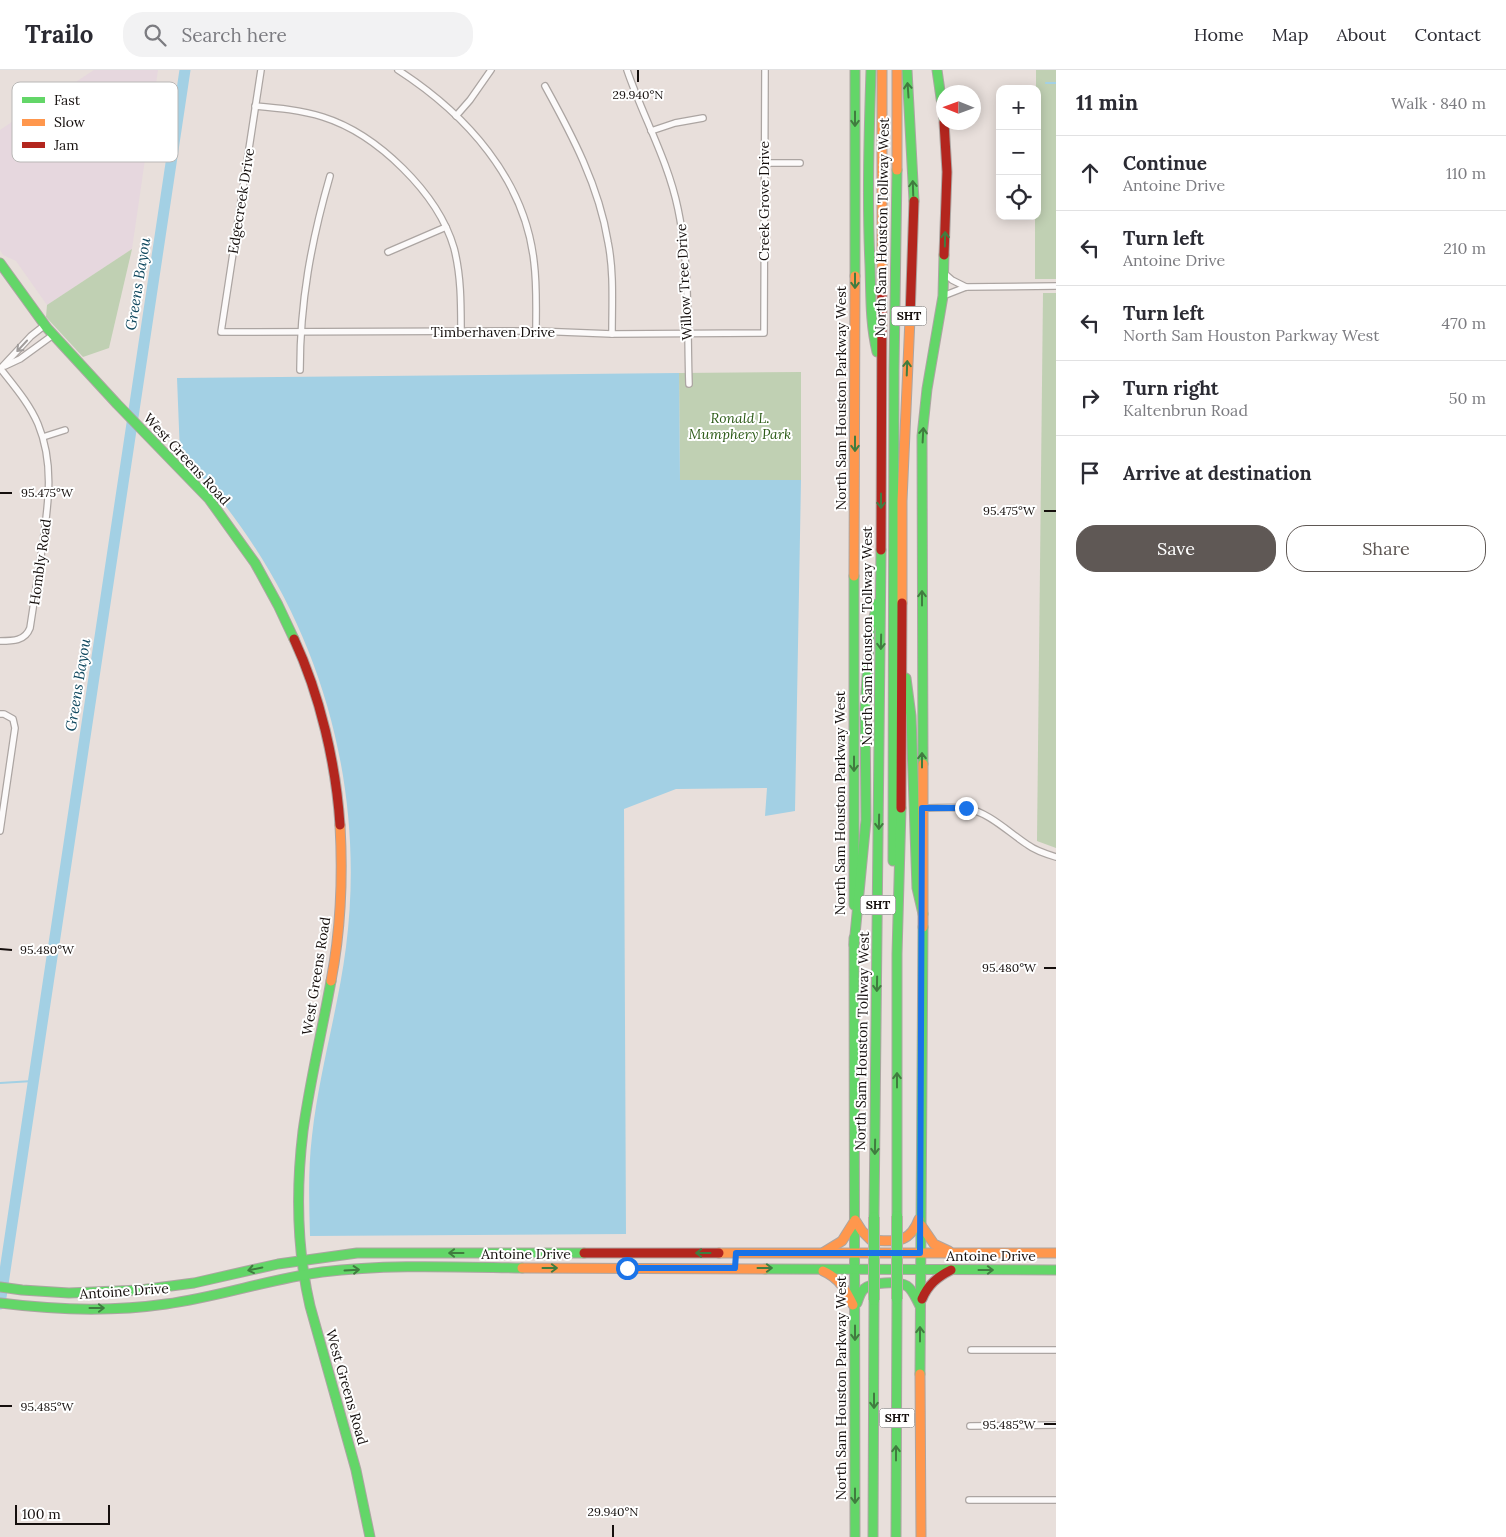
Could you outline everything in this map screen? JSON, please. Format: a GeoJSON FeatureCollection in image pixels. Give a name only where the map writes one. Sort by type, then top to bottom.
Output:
{"type":"FeatureCollection","features":[{"type":"Feature","properties":{"kind":"main road","name":"North Sam Houston Parkway West"},"geometry":{"type":"LineString","coordinates":[[855,70],[855,1537]]}},
{"type":"Feature","properties":{"kind":"main road","name":"North Sam Houston Tollway West"},"geometry":{"type":"LineString","coordinates":[[871,70],[868,202],[869,250],[871,307],[875,342],[881,364]]}},
{"type":"Feature","properties":{"kind":"main road","name":"North Sam Houston Tollway West"},"geometry":{"type":"LineString","coordinates":[[873,1537],[874,1217],[881,593],[882,70]]}},
{"type":"Feature","properties":{"kind":"main road","name":"North Sam Houston Tollway West"},"geometry":{"type":"LineString","coordinates":[[897,70],[892,797],[894,919],[897,954]]}},
{"type":"Feature","properties":{"kind":"main road","name":"North Sam Houston Tollway West"},"geometry":{"type":"LineString","coordinates":[[896,1537],[897,954],[901,795],[902,501],[914,220],[907,70]]}},
{"type":"Feature","properties":{"kind":"main road"},"geometry":{"type":"LineString","coordinates":[[937,70],[940,85]]}},
{"type":"Feature","properties":{"kind":"main road"},"geometry":{"type":"LineString","coordinates":[[920,1537],[923,914],[922,436],[927,389],[943,296],[947,172],[945,130]]}},
{"type":"Feature","properties":{"kind":"main road","name":"West Greens Road"},"geometry":{"type":"LineString","coordinates":[[0,263],[52,335],[157,446],[180,466],[226,521],[272,594],[297,645],[309,675],[323,722],[338,802],[342,883],[332,977],[303,1134],[300,1185],[302,1260],[310,1307],[363,1497],[370,1537]]}},
{"type":"Feature","properties":{"kind":"main road","name":"West Greens Road"},"geometry":{"type":"LineString","coordinates":[[0,268],[9,276]]}},
{"type":"Feature","properties":{"kind":"main road"},"geometry":{"type":"LineString","coordinates":[[854,944],[866,820],[865,709],[870,630],[881,593]]}},
{"type":"Feature","properties":{"kind":"main road"},"geometry":{"type":"LineString","coordinates":[[901,639],[911,716],[917,888],[923,914]]}},
{"type":"Feature","properties":{"kind":"main road"},"geometry":{"type":"LineString","coordinates":[[855,1220],[871,1240],[901,1240],[913,1232],[921,1220]]}},
{"type":"Feature","properties":{"kind":"main road"},"geometry":{"type":"LineString","coordinates":[[822,1253],[840,1244],[847,1237],[855,1220]]}},
{"type":"Feature","properties":{"kind":"main road"},"geometry":{"type":"LineString","coordinates":[[921,1220],[934,1244],[954,1253]]}},
{"type":"Feature","properties":{"kind":"main road"},"geometry":{"type":"LineString","coordinates":[[411,1252],[411,1267]]}},
{"type":"Feature","properties":{"kind":"main road"},"geometry":{"type":"LineString","coordinates":[[627,1252],[627,1268]]}},
{"type":"Feature","properties":{"kind":"main road","name":"Antoine Drive"},"geometry":{"type":"LineString","coordinates":[[0,1286],[73,1292],[127,1291],[185,1284],[302,1260],[357,1253],[1056,1253]]}},
{"type":"Feature","properties":{"kind":"main road"},"geometry":{"type":"LineString","coordinates":[[520,1253],[520,1268]]}},
{"type":"Feature","properties":{"kind":"main road"},"geometry":{"type":"LineString","coordinates":[[735,1268],[736,1253]]}},
{"type":"Feature","properties":{"kind":"main road","name":"Antoine Drive"},"geometry":{"type":"LineString","coordinates":[[0,1303],[72,1308],[167,1304],[304,1275],[344,1270],[411,1267],[1056,1270]]}},
{"type":"Feature","properties":{"kind":"main road"},"geometry":{"type":"LineString","coordinates":[[818,1268],[841,1282],[847,1290],[855,1310]]}},
{"type":"Feature","properties":{"kind":"main road"},"geometry":{"type":"LineString","coordinates":[[920,1306],[925,1291],[930,1284],[952,1269]]}},
{"type":"Feature","properties":{"kind":"main road"},"geometry":{"type":"LineString","coordinates":[[855,1310],[863,1289],[877,1283],[906,1286],[920,1306]]}},
{"type":"Feature","properties":{"kind":"main road"},"geometry":{"type":"LineString","coordinates":[[185,1284],[189,1299]]}},
{"type":"Feature","properties":{"kind":"main road"},"geometry":{"type":"LineString","coordinates":[[72,1308],[73,1292]]}},
{"type":"Feature","properties":{"kind":"street","name":"Edgecreek Drive"},"geometry":{"type":"LineString","coordinates":[[221,332],[261,70]]}},
{"type":"Feature","properties":{"kind":"street"},"geometry":{"type":"LineString","coordinates":[[398,70],[429,91],[456,116],[486,148],[508,181],[528,230],[534,262],[536,331]]}},
{"type":"Feature","properties":{"kind":"street"},"geometry":{"type":"LineString","coordinates":[[456,116],[491,70]]}},
{"type":"Feature","properties":{"kind":"street","name":"Willow Tree Drive"},"geometry":{"type":"LineString","coordinates":[[627,70],[668,173],[681,227],[686,274],[688,384]]}},
{"type":"Feature","properties":{"kind":"street","name":"Creek Grove Drive"},"geometry":{"type":"LineString","coordinates":[[764,333],[765,70]]}},
{"type":"Feature","properties":{"kind":"street"},"geometry":{"type":"LineString","coordinates":[[545,86],[578,150],[593,186],[603,218],[611,261],[612,334]]}},
{"type":"Feature","properties":{"kind":"street"},"geometry":{"type":"LineString","coordinates":[[255,106],[308,113],[339,123],[354,130],[376,145],[408,175],[431,202],[446,227],[452,243],[458,265],[460,283],[461,331]]}},
{"type":"Feature","properties":{"kind":"street"},"geometry":{"type":"LineString","coordinates":[[651,131],[675,123],[703,118]]}},
{"type":"Feature","properties":{"kind":"street"},"geometry":{"type":"LineString","coordinates":[[764,163],[800,163]]}},
{"type":"Feature","properties":{"kind":"street"},"geometry":{"type":"LineString","coordinates":[[300,370],[300,332],[313,238],[330,176]]}},
{"type":"Feature","properties":{"kind":"street"},"geometry":{"type":"LineString","coordinates":[[388,252],[446,227]]}},
{"type":"Feature","properties":{"kind":"street"},"geometry":{"type":"LineString","coordinates":[[944,273],[952,280],[966,286],[1056,286]]}},
{"type":"Feature","properties":{"kind":"street"},"geometry":{"type":"LineString","coordinates":[[943,296],[966,286]]}},
{"type":"Feature","properties":{"kind":"street"},"geometry":{"type":"LineString","coordinates":[[0,368],[31,336],[45,325]]}},
{"type":"Feature","properties":{"kind":"street","name":"Timberhaven Drive"},"geometry":{"type":"LineString","coordinates":[[221,332],[536,331],[612,334],[764,333]]}},
{"type":"Feature","properties":{"kind":"street"},"geometry":{"type":"LineString","coordinates":[[0,368],[20,359],[52,335]]}},
{"type":"Feature","properties":{"kind":"street","name":"Hombly Road"},"geometry":{"type":"LineString","coordinates":[[0,368],[30,408],[43,436],[48,462],[49,494],[32,620],[28,634],[20,640],[0,641]]}},
{"type":"Feature","properties":{"kind":"street"},"geometry":{"type":"LineString","coordinates":[[43,436],[65,430]]}},
{"type":"Feature","properties":{"kind":"street"},"geometry":{"type":"LineString","coordinates":[[0,714],[13,719],[16,728],[0,831]]}},
{"type":"Feature","properties":{"kind":"street"},"geometry":{"type":"LineString","coordinates":[[922,808],[966,808],[985,816],[1008,830],[1028,846],[1056,858]]}},
{"type":"Feature","properties":{"kind":"street"},"geometry":{"type":"LineString","coordinates":[[971,1350],[1056,1350]]}},
{"type":"Feature","properties":{"kind":"street"},"geometry":{"type":"LineString","coordinates":[[970,1426],[1056,1425]]}},
{"type":"Feature","properties":{"kind":"street"},"geometry":{"type":"LineString","coordinates":[[969,1500],[1056,1500]]}},
{"type":"Feature","properties":{"kind":"shaded area"},"geometry":{"type":"Polygon","coordinates":[[[94,70],[158,70],[156,82],[76,82],[94,70]]]}},
{"type":"Feature","properties":{"kind":"shaded area"},"geometry":{"type":"Polygon","coordinates":[[[12,122],[12,162],[145,162],[132,249],[47,305],[16,261],[3,255],[0,250],[0,130],[12,122]]]}},
{"type":"Feature","properties":{"kind":"green space"},"geometry":{"type":"Polygon","coordinates":[[[1036,70],[1056,70],[1056,279],[1035,279],[1035,220],[1041,220],[1041,85],[1036,85],[1036,70]]]}},
{"type":"Feature","properties":{"kind":"green space"},"geometry":{"type":"Polygon","coordinates":[[[132,249],[109,348],[83,357],[46,317],[47,305],[132,249]]]}},
{"type":"Feature","properties":{"kind":"green space"},"geometry":{"type":"Polygon","coordinates":[[[1043,293],[1056,293],[1056,848],[1037,841],[1043,293]]]}},
{"type":"Feature","properties":{"kind":"green space","name":"Ronald L. Mumphery Park"},"geometry":{"type":"Polygon","coordinates":[[[801,372],[801,480],[680,481],[679,373],[801,372]]]}},
{"type":"Feature","properties":{"kind":"water"},"geometry":{"type":"Polygon","coordinates":[[[679,373],[680,480],[801,480],[795,811],[765,816],[767,788],[676,789],[624,809],[626,1234],[310,1236],[309,1173],[312,1136],[319,1088],[343,971],[346,947],[350,891],[350,836],[344,781],[333,727],[317,674],[296,623],[271,574],[241,527],[205,480],[180,454],[177,378],[679,373]]]}},
{"type":"Feature","properties":{"kind":"waterway","name":"Greens Bayou"},"geometry":{"type":"LineString","coordinates":[[178,117],[185,70]]}},
{"type":"Feature","properties":{"kind":"waterway"},"geometry":{"type":"LineString","coordinates":[[1046,83],[1056,83]]}},
{"type":"Feature","properties":{"kind":"waterway","name":"Greens Bayou"},"geometry":{"type":"LineString","coordinates":[[0,1304],[171,162]]}},
{"type":"Feature","properties":{"kind":"waterway"},"geometry":{"type":"LineString","coordinates":[[0,1083],[33,1081]]}},
{"type":"Feature","properties":{"kind":"traffic: fast"},"geometry":{"type":"LineString","coordinates":[[855,70],[855,276]]}},
{"type":"Feature","properties":{"kind":"traffic: fast"},"geometry":{"type":"LineString","coordinates":[[871,70],[869,241],[872,319],[877,352]]}},
{"type":"Feature","properties":{"kind":"traffic: fast"},"geometry":{"type":"LineString","coordinates":[[907,70],[914,201]]}},
{"type":"Feature","properties":{"kind":"traffic: fast"},"geometry":{"type":"LineString","coordinates":[[937,70],[939,85]]}},
{"type":"Feature","properties":{"kind":"traffic: fast"},"geometry":{"type":"LineString","coordinates":[[893,861],[894,370],[897,170]]}},
{"type":"Feature","properties":{"kind":"traffic: fast"},"geometry":{"type":"LineString","coordinates":[[923,764],[922,436],[927,389],[943,296],[944,255]]}},
{"type":"Feature","properties":{"kind":"traffic: fast"},"geometry":{"type":"LineString","coordinates":[[0,263],[47,328],[209,499],[255,563],[294,639]]}},
{"type":"Feature","properties":{"kind":"traffic: fast"},"geometry":{"type":"LineString","coordinates":[[874,1217],[881,550]]}},
{"type":"Feature","properties":{"kind":"traffic: fast"},"geometry":{"type":"LineString","coordinates":[[854,576],[854,905]]}},
{"type":"Feature","properties":{"kind":"traffic: fast"},"geometry":{"type":"LineString","coordinates":[[854,945],[866,820],[865,709],[870,630],[878,603]]}},
{"type":"Feature","properties":{"kind":"traffic: fast"},"geometry":{"type":"LineString","coordinates":[[906,678],[911,716],[917,888],[923,914]]}},
{"type":"Feature","properties":{"kind":"traffic: fast"},"geometry":{"type":"LineString","coordinates":[[897,1216],[897,954],[901,808]]}},
{"type":"Feature","properties":{"kind":"traffic: fast"},"geometry":{"type":"LineString","coordinates":[[920,1374],[923,927]]}},
{"type":"Feature","properties":{"kind":"traffic: fast"},"geometry":{"type":"LineString","coordinates":[[854,938],[855,1537]]}},
{"type":"Feature","properties":{"kind":"traffic: fast"},"geometry":{"type":"LineString","coordinates":[[331,981],[303,1131],[299,1175],[300,1241],[310,1306],[356,1470],[370,1537]]}},
{"type":"Feature","properties":{"kind":"traffic: fast"},"geometry":{"type":"LineString","coordinates":[[897,1216],[897,1299]]}},
{"type":"Feature","properties":{"kind":"traffic: fast"},"geometry":{"type":"LineString","coordinates":[[874,1217],[874,1300]]}},
{"type":"Feature","properties":{"kind":"traffic: fast"},"geometry":{"type":"LineString","coordinates":[[0,1287],[69,1293],[140,1290],[194,1283],[278,1264],[357,1253],[584,1253]]}},
{"type":"Feature","properties":{"kind":"traffic: fast"},"geometry":{"type":"LineString","coordinates":[[0,1303],[62,1309],[145,1307],[186,1301],[302,1275],[347,1269],[422,1267],[522,1268]]}},
{"type":"Feature","properties":{"kind":"traffic: fast"},"geometry":{"type":"LineString","coordinates":[[765,1269],[1056,1270]]}},
{"type":"Feature","properties":{"kind":"traffic: fast"},"geometry":{"type":"LineString","coordinates":[[857,1303],[862,1292],[867,1287],[891,1283],[907,1286],[913,1292],[920,1306]]}},
{"type":"Feature","properties":{"kind":"traffic: fast"},"geometry":{"type":"LineString","coordinates":[[896,1537],[897,1299]]}},
{"type":"Feature","properties":{"kind":"traffic: fast"},"geometry":{"type":"LineString","coordinates":[[873,1537],[874,1300]]}},
{"type":"Feature","properties":{"kind":"traffic: slow"},"geometry":{"type":"LineString","coordinates":[[882,70],[882,291]]}},
{"type":"Feature","properties":{"kind":"traffic: slow"},"geometry":{"type":"LineString","coordinates":[[897,70],[897,170]]}},
{"type":"Feature","properties":{"kind":"traffic: slow"},"geometry":{"type":"LineString","coordinates":[[854,576],[855,276]]}},
{"type":"Feature","properties":{"kind":"traffic: slow"},"geometry":{"type":"LineString","coordinates":[[902,603],[902,501],[910,318]]}},
{"type":"Feature","properties":{"kind":"traffic: slow"},"geometry":{"type":"LineString","coordinates":[[923,764],[923,927]]}},
{"type":"Feature","properties":{"kind":"traffic: slow"},"geometry":{"type":"LineString","coordinates":[[331,981],[340,903],[340,825]]}},
{"type":"Feature","properties":{"kind":"traffic: slow"},"geometry":{"type":"LineString","coordinates":[[855,1220],[871,1240],[894,1241],[900,1240],[911,1233],[919,1219]]}},
{"type":"Feature","properties":{"kind":"traffic: slow"},"geometry":{"type":"LineString","coordinates":[[824,1252],[842,1241],[854,1222]]}},
{"type":"Feature","properties":{"kind":"traffic: slow"},"geometry":{"type":"LineString","coordinates":[[921,1225],[934,1244],[949,1251]]}},
{"type":"Feature","properties":{"kind":"traffic: slow"},"geometry":{"type":"LineString","coordinates":[[719,1253],[1056,1253]]}},
{"type":"Feature","properties":{"kind":"traffic: slow"},"geometry":{"type":"LineString","coordinates":[[522,1268],[765,1269]]}},
{"type":"Feature","properties":{"kind":"traffic: slow"},"geometry":{"type":"LineString","coordinates":[[823,1271],[841,1285],[853,1305]]}},
{"type":"Feature","properties":{"kind":"traffic: slow"},"geometry":{"type":"LineString","coordinates":[[920,1374],[921,1537]]}},
{"type":"Feature","properties":{"kind":"traffic: jam"},"geometry":{"type":"LineString","coordinates":[[944,130],[947,172],[944,255]]}},
{"type":"Feature","properties":{"kind":"traffic: jam"},"geometry":{"type":"LineString","coordinates":[[910,318],[914,201]]}},
{"type":"Feature","properties":{"kind":"traffic: jam"},"geometry":{"type":"LineString","coordinates":[[881,550],[882,291]]}},
{"type":"Feature","properties":{"kind":"traffic: jam"},"geometry":{"type":"LineString","coordinates":[[901,808],[902,603]]}},
{"type":"Feature","properties":{"kind":"traffic: jam"},"geometry":{"type":"LineString","coordinates":[[294,639],[312,683],[331,754],[340,825]]}},
{"type":"Feature","properties":{"kind":"traffic: jam"},"geometry":{"type":"LineString","coordinates":[[584,1253],[719,1253]]}},
{"type":"Feature","properties":{"kind":"traffic: jam"},"geometry":{"type":"LineString","coordinates":[[922,1299],[934,1282],[951,1270]]}},
{"type":"Feature","properties":{"kind":"route"},"geometry":{"type":"LineString","coordinates":[[627,1268],[735,1268],[736,1253],[920,1253],[922,808],[966,808]]}}]}
